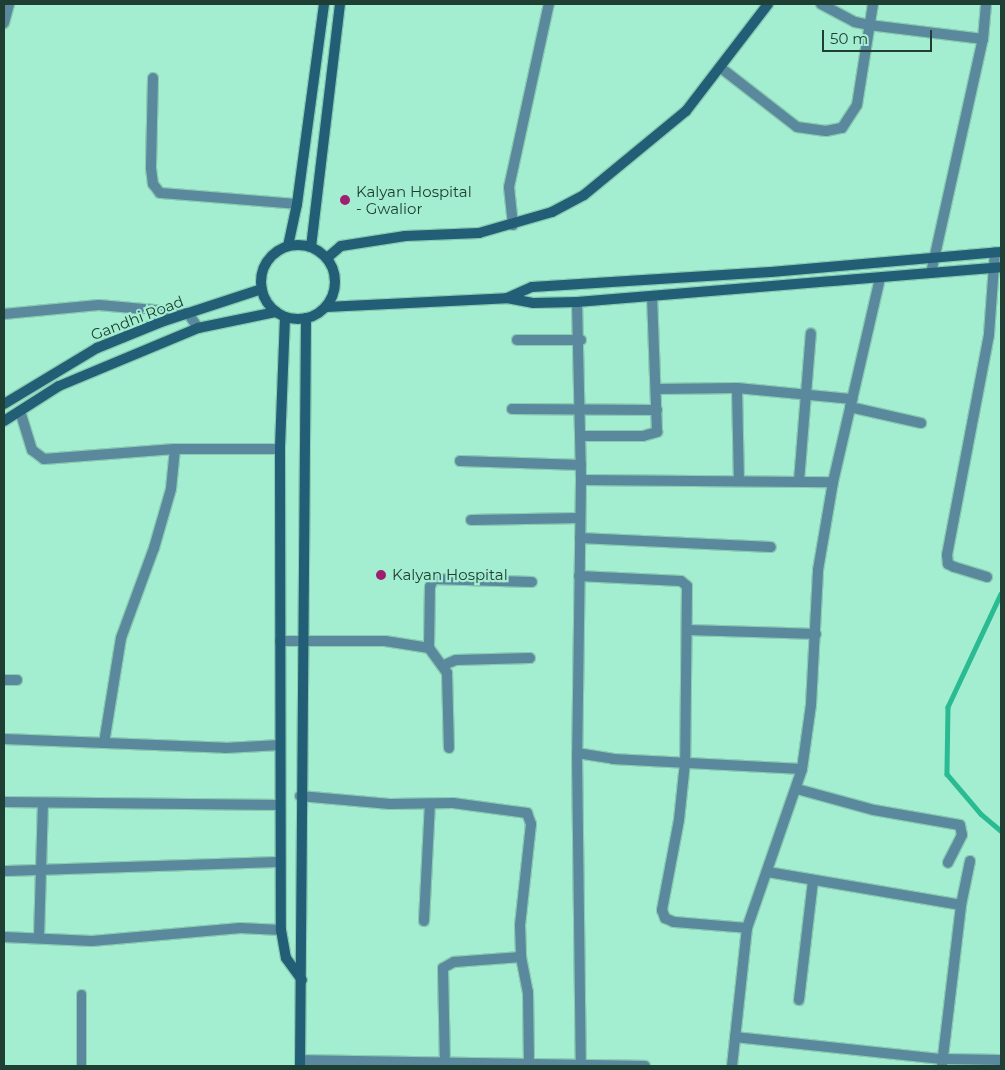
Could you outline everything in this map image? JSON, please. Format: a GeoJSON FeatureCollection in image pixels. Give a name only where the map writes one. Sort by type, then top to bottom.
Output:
{"type":"FeatureCollection","features":[{"type":"Feature","properties":{"kind":"main road"},"geometry":{"type":"LineString","coordinates":[[288,246],[297,204],[324,4]]}},
{"type":"Feature","properties":{"kind":"main road"},"geometry":{"type":"LineString","coordinates":[[311,247],[340,4]]}},
{"type":"Feature","properties":{"kind":"main road"},"geometry":{"type":"LineString","coordinates":[[327,258],[341,246],[405,236],[479,233],[513,225],[552,212],[584,195],[686,111],[721,68],[768,4]]}},
{"type":"Feature","properties":{"kind":"main road"},"geometry":{"type":"LineString","coordinates":[[302,980],[286,958],[280,930],[280,314],[262,289],[264,268],[278,251],[288,246],[311,247],[327,258],[332,267],[335,288],[326,307]]}},
{"type":"Feature","properties":{"kind":"main road"},"geometry":{"type":"LineString","coordinates":[[507,298],[532,287],[934,259],[998,252]]}},
{"type":"Feature","properties":{"kind":"main road"},"geometry":{"type":"LineString","coordinates":[[4,421],[59,386],[198,328],[280,314],[306,318],[326,307],[507,298],[533,304],[577,302],[998,268]]}},
{"type":"Feature","properties":{"kind":"main road","name":"Gandhi Road"},"geometry":{"type":"LineString","coordinates":[[4,404],[97,348],[188,313],[262,289]]}},
{"type":"Feature","properties":{"kind":"main road"},"geometry":{"type":"LineString","coordinates":[[300,1063],[302,980],[300,796],[306,318]]}},
{"type":"Feature","properties":{"kind":"street"},"geometry":{"type":"LineString","coordinates":[[4,23],[9,4]]}},
{"type":"Feature","properties":{"kind":"street"},"geometry":{"type":"LineString","coordinates":[[513,225],[509,187],[549,4]]}},
{"type":"Feature","properties":{"kind":"street"},"geometry":{"type":"LineString","coordinates":[[821,4],[855,22],[870,26],[983,39]]}},
{"type":"Feature","properties":{"kind":"street"},"geometry":{"type":"LineString","coordinates":[[721,68],[798,127],[826,131],[842,128],[857,105],[873,4]]}},
{"type":"Feature","properties":{"kind":"street"},"geometry":{"type":"LineString","coordinates":[[930,273],[983,39],[986,4]]}},
{"type":"Feature","properties":{"kind":"street"},"geometry":{"type":"LineString","coordinates":[[153,78],[151,168],[153,184],[160,193],[297,204]]}},
{"type":"Feature","properties":{"kind":"street"},"geometry":{"type":"LineString","coordinates":[[987,577],[948,564],[947,555],[989,334],[998,268],[998,252]]}},
{"type":"Feature","properties":{"kind":"street"},"geometry":{"type":"LineString","coordinates":[[732,1066],[747,928],[797,789],[802,769],[812,705],[818,570],[833,482],[880,278]]}},
{"type":"Feature","properties":{"kind":"street"},"geometry":{"type":"LineString","coordinates":[[581,436],[654,435],[657,432],[657,389],[652,297]]}},
{"type":"Feature","properties":{"kind":"street"},"geometry":{"type":"LineString","coordinates":[[577,302],[581,340],[581,480],[576,753],[581,1066]]}},
{"type":"Feature","properties":{"kind":"street"},"geometry":{"type":"LineString","coordinates":[[4,314],[99,305],[188,313],[198,328]]}},
{"type":"Feature","properties":{"kind":"street"},"geometry":{"type":"LineString","coordinates":[[799,482],[805,394],[812,333]]}},
{"type":"Feature","properties":{"kind":"street"},"geometry":{"type":"LineString","coordinates":[[518,340],[581,340]]}},
{"type":"Feature","properties":{"kind":"street"},"geometry":{"type":"LineString","coordinates":[[657,389],[738,388],[805,394],[851,403],[921,423]]}},
{"type":"Feature","properties":{"kind":"street"},"geometry":{"type":"LineString","coordinates":[[738,388],[739,481]]}},
{"type":"Feature","properties":{"kind":"street"},"geometry":{"type":"LineString","coordinates":[[512,409],[657,410]]}},
{"type":"Feature","properties":{"kind":"street"},"geometry":{"type":"LineString","coordinates":[[20,411],[32,450],[44,459],[175,449],[280,449]]}},
{"type":"Feature","properties":{"kind":"street"},"geometry":{"type":"LineString","coordinates":[[104,743],[121,638],[154,548],[170,489],[175,449]]}},
{"type":"Feature","properties":{"kind":"street"},"geometry":{"type":"LineString","coordinates":[[460,461],[581,465]]}},
{"type":"Feature","properties":{"kind":"street"},"geometry":{"type":"LineString","coordinates":[[581,480],[833,482]]}},
{"type":"Feature","properties":{"kind":"street"},"geometry":{"type":"LineString","coordinates":[[471,520],[580,518]]}},
{"type":"Feature","properties":{"kind":"street"},"geometry":{"type":"LineString","coordinates":[[580,538],[771,547]]}},
{"type":"Feature","properties":{"kind":"street"},"geometry":{"type":"LineString","coordinates":[[579,576],[681,581],[688,591],[685,763],[679,820],[662,900],[665,918],[674,922],[747,928]]}},
{"type":"Feature","properties":{"kind":"street"},"geometry":{"type":"LineString","coordinates":[[429,648],[430,587],[433,579],[532,582]]}},
{"type":"Feature","properties":{"kind":"street"},"geometry":{"type":"LineString","coordinates":[[688,630],[816,634]]}},
{"type":"Feature","properties":{"kind":"street"},"geometry":{"type":"LineString","coordinates":[[280,641],[302,643],[385,641],[429,648],[444,665],[447,673],[448,748]]}},
{"type":"Feature","properties":{"kind":"street"},"geometry":{"type":"LineString","coordinates":[[444,665],[456,660],[530,658]]}},
{"type":"Feature","properties":{"kind":"street"},"geometry":{"type":"LineString","coordinates":[[4,680],[17,680]]}},
{"type":"Feature","properties":{"kind":"street"},"geometry":{"type":"LineString","coordinates":[[4,739],[225,748],[280,745]]}},
{"type":"Feature","properties":{"kind":"street"},"geometry":{"type":"LineString","coordinates":[[576,753],[613,759],[802,769]]}},
{"type":"Feature","properties":{"kind":"street"},"geometry":{"type":"LineString","coordinates":[[797,789],[874,810],[960,825],[962,835],[948,863]]}},
{"type":"Feature","properties":{"kind":"street"},"geometry":{"type":"LineString","coordinates":[[300,796],[390,804],[453,802],[520,810],[530,818],[521,957],[528,992],[529,1065]]}},
{"type":"Feature","properties":{"kind":"street"},"geometry":{"type":"LineString","coordinates":[[4,802],[280,806]]}},
{"type":"Feature","properties":{"kind":"street"},"geometry":{"type":"LineString","coordinates":[[39,937],[43,803]]}},
{"type":"Feature","properties":{"kind":"street"},"geometry":{"type":"LineString","coordinates":[[424,921],[430,804]]}},
{"type":"Feature","properties":{"kind":"street"},"geometry":{"type":"LineString","coordinates":[[942,1063],[961,905],[970,861]]}},
{"type":"Feature","properties":{"kind":"street"},"geometry":{"type":"LineString","coordinates":[[4,871],[280,862]]}},
{"type":"Feature","properties":{"kind":"street"},"geometry":{"type":"LineString","coordinates":[[768,872],[961,905]]}},
{"type":"Feature","properties":{"kind":"street"},"geometry":{"type":"LineString","coordinates":[[798,1000],[813,880]]}},
{"type":"Feature","properties":{"kind":"street"},"geometry":{"type":"LineString","coordinates":[[4,937],[39,937],[92,941],[240,928],[280,930]]}},
{"type":"Feature","properties":{"kind":"street"},"geometry":{"type":"LineString","coordinates":[[445,1064],[443,968],[454,962],[521,957]]}},
{"type":"Feature","properties":{"kind":"street"},"geometry":{"type":"LineString","coordinates":[[735,1038],[942,1063],[1001,1060]]}},
{"type":"Feature","properties":{"kind":"street"},"geometry":{"type":"LineString","coordinates":[[300,1063],[645,1066]]}},
{"type":"Feature","properties":{"kind":"lane"},"geometry":{"type":"LineString","coordinates":[[81,994],[81,1066]]}},
{"type":"Feature","properties":{"kind":"waterway"},"geometry":{"type":"LineString","coordinates":[[1001,594],[948,707],[947,774],[981,814],[1001,831]]}},
{"type":"Feature","properties":{"kind":"place","name":"Kalyan Hospital - Gwalior"},"geometry":{"type":"Point","coordinates":[345,200]}},
{"type":"Feature","properties":{"kind":"place","name":"Kalyan Hospital"},"geometry":{"type":"Point","coordinates":[381,575]}}]}
